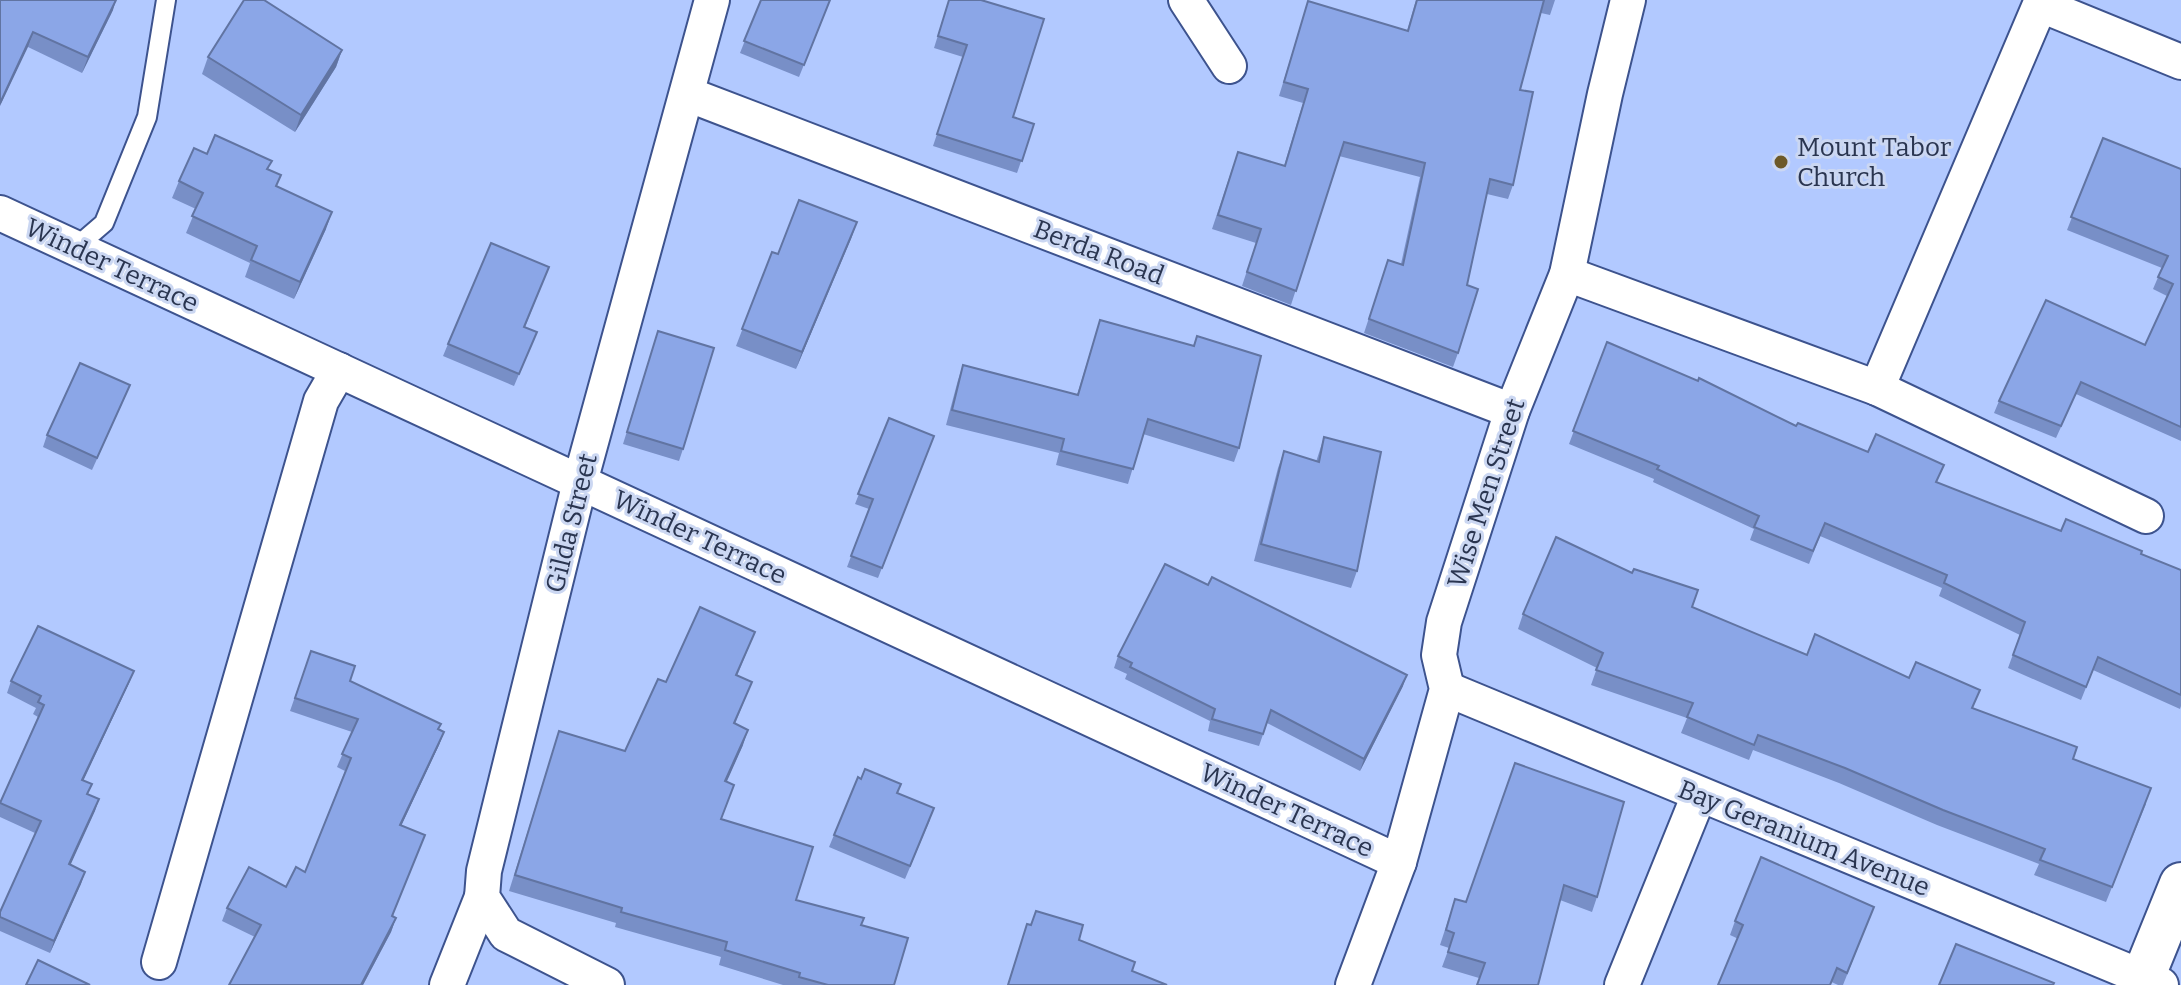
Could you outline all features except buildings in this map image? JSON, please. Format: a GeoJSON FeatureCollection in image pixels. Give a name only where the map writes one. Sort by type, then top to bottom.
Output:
{"type":"FeatureCollection","features":[{"type":"Feature","properties":{"kind":"street","name":"Gilda Street"},"geometry":{"type":"LineString","coordinates":[[447,985],[482,897],[484,871],[580,482],[712,0]]}},
{"type":"Feature","properties":{"kind":"street"},"geometry":{"type":"LineString","coordinates":[[1186,0],[1229,66]]}},
{"type":"Feature","properties":{"kind":"street","name":"Wise Men Street"},"geometry":{"type":"LineString","coordinates":[[1353,985],[1399,862],[1447,689],[1439,655],[1444,622],[1512,411],[1567,274],[1628,0]]}},
{"type":"Feature","properties":{"kind":"street"},"geometry":{"type":"LineString","coordinates":[[1877,388],[2042,2],[2181,62]]}},
{"type":"Feature","properties":{"kind":"street","name":"Berda Road"},"geometry":{"type":"LineString","coordinates":[[687,94],[1512,411]]}},
{"type":"Feature","properties":{"kind":"street","name":"Winder Terrace"},"geometry":{"type":"LineString","coordinates":[[0,213],[1399,862]]}},
{"type":"Feature","properties":{"kind":"street"},"geometry":{"type":"LineString","coordinates":[[1567,274],[1877,388],[2146,516]]}},
{"type":"Feature","properties":{"kind":"street"},"geometry":{"type":"LineString","coordinates":[[159,962],[321,401],[339,370]]}},
{"type":"Feature","properties":{"kind":"street","name":"Bay Geranium Avenue"},"geometry":{"type":"LineString","coordinates":[[1447,689],[2148,982]]}},
{"type":"Feature","properties":{"kind":"street"},"geometry":{"type":"LineString","coordinates":[[1622,985],[1699,795]]}},
{"type":"Feature","properties":{"kind":"street"},"geometry":{"type":"LineString","coordinates":[[2148,982],[2181,884]]}},
{"type":"Feature","properties":{"kind":"street"},"geometry":{"type":"LineString","coordinates":[[482,897],[506,934],[607,985]]}},
{"type":"Feature","properties":{"kind":"lane"},"geometry":{"type":"LineString","coordinates":[[75,248],[104,223],[147,117],[166,0]]}},
{"type":"Feature","properties":{"kind":"place","name":"Mount Tabor Church"},"geometry":{"type":"Point","coordinates":[1781,162]}}]}
